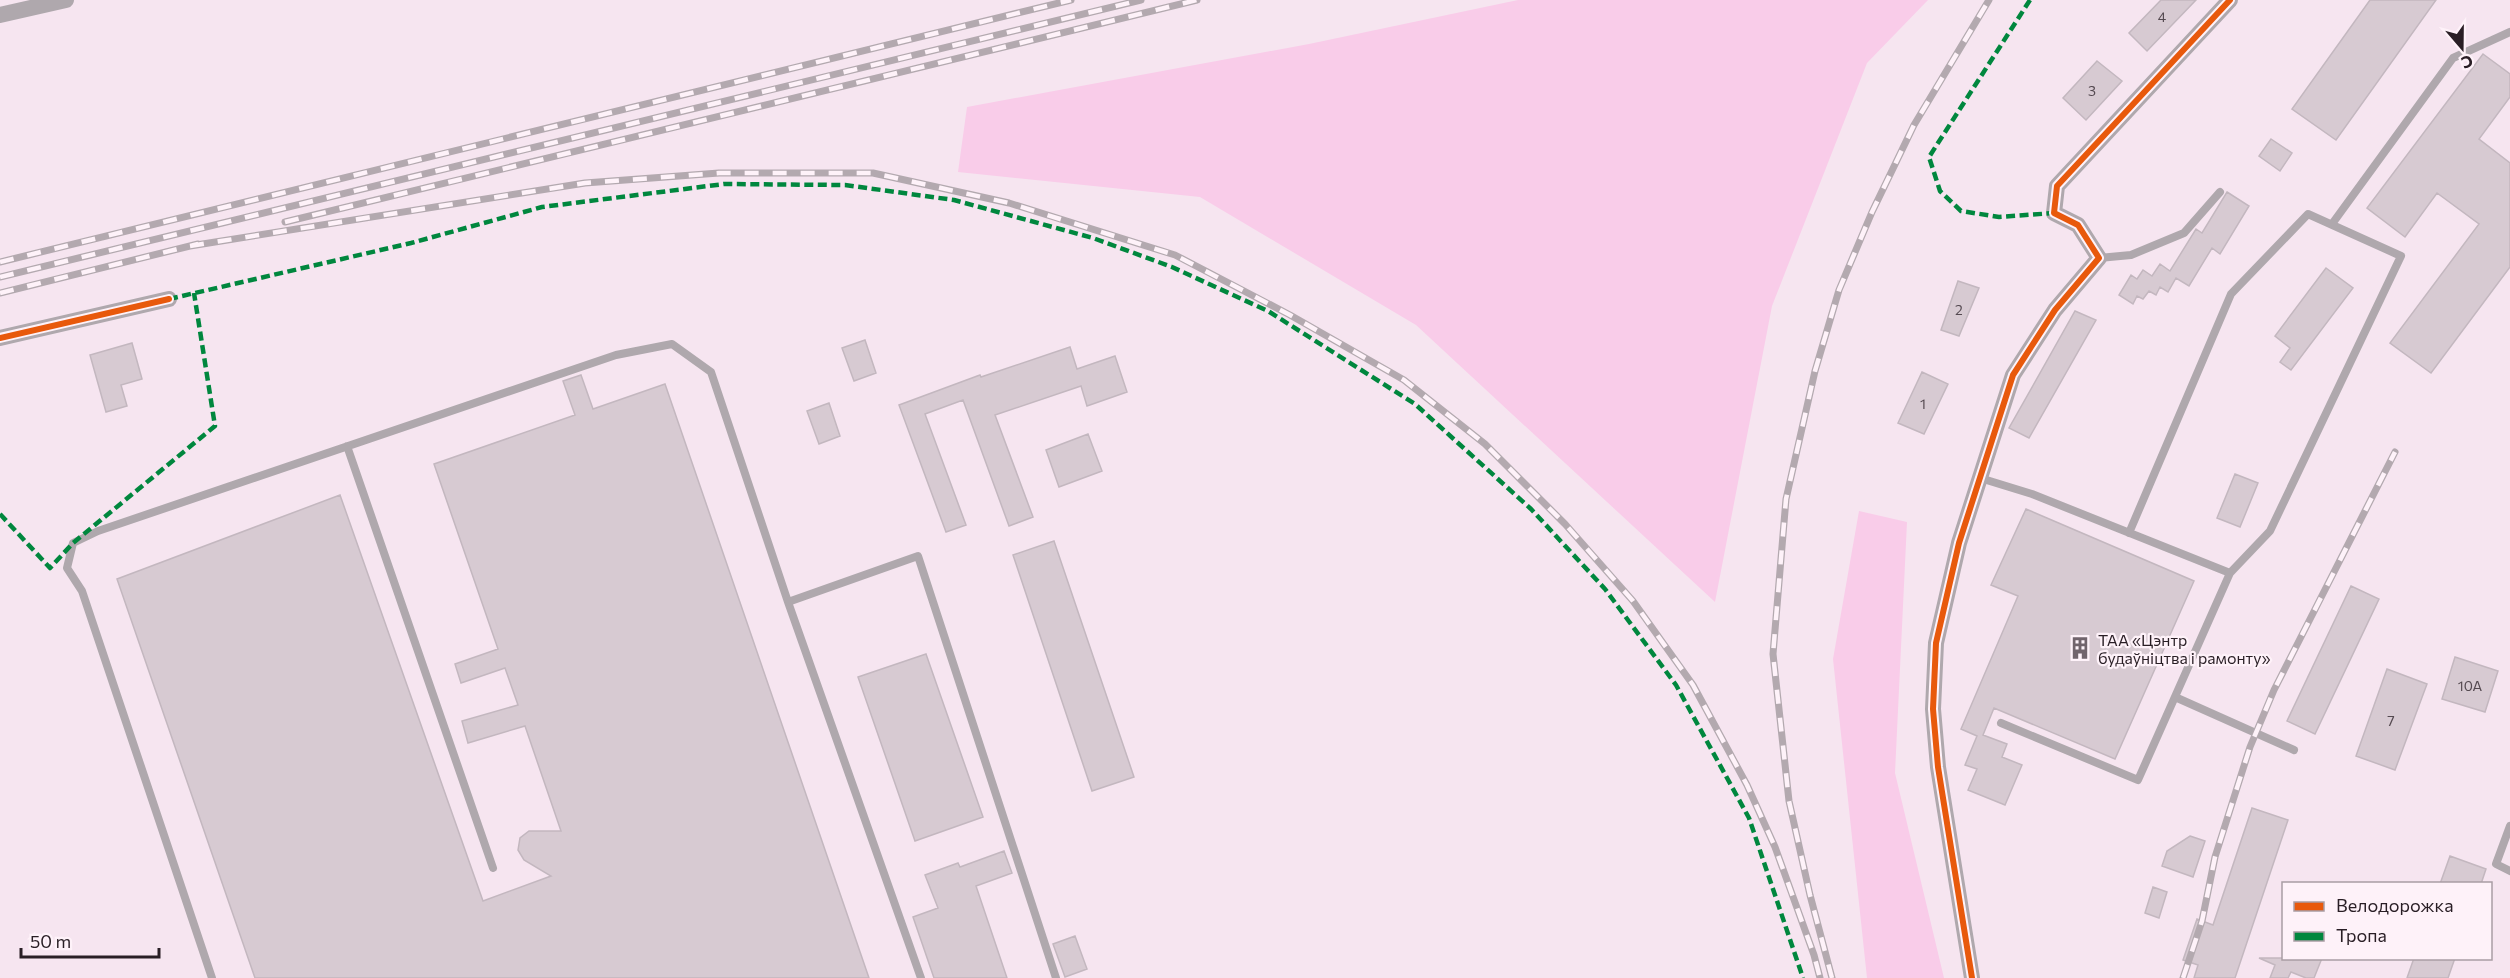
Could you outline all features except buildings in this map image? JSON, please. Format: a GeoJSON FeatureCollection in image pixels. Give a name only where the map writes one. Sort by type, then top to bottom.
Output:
{"type":"FeatureCollection","features":[{"type":"Feature","properties":{"kind":"street"},"geometry":{"type":"LineString","coordinates":[[0,15],[66,0]]}},
{"type":"Feature","properties":{"kind":"street"},"geometry":{"type":"LineString","coordinates":[[1972,978],[1938,767],[1933,709],[1936,643],[1959,543],[2013,375],[2055,310],[2099,258],[2078,225],[2054,213],[2057,186],[2230,0]]}},
{"type":"Feature","properties":{"kind":"street"},"geometry":{"type":"LineString","coordinates":[[0,338],[169,299]]}},
{"type":"Feature","properties":{"kind":"lane"},"geometry":{"type":"LineString","coordinates":[[2332,224],[2453,58],[2510,32]]}},
{"type":"Feature","properties":{"kind":"lane"},"geometry":{"type":"LineString","coordinates":[[2099,258],[2131,255],[2184,233],[2220,192]]}},
{"type":"Feature","properties":{"kind":"lane"},"geometry":{"type":"LineString","coordinates":[[2001,723],[2138,780],[2230,573],[2271,531],[2401,256],[2308,214],[2232,294],[2129,532]]}},
{"type":"Feature","properties":{"kind":"lane"},"geometry":{"type":"LineString","coordinates":[[212,978],[82,591],[67,568],[73,543],[98,531],[616,355],[672,344],[711,372],[788,602],[921,978]]}},
{"type":"Feature","properties":{"kind":"lane"},"geometry":{"type":"LineString","coordinates":[[347,446],[493,868]]}},
{"type":"Feature","properties":{"kind":"lane"},"geometry":{"type":"LineString","coordinates":[[1980,478],[2032,494],[2230,573]]}},
{"type":"Feature","properties":{"kind":"lane"},"geometry":{"type":"LineString","coordinates":[[788,602],[918,556],[1056,978]]}},
{"type":"Feature","properties":{"kind":"lane"},"geometry":{"type":"LineString","coordinates":[[2175,697],[2294,750]]}},
{"type":"Feature","properties":{"kind":"lane"},"geometry":{"type":"LineString","coordinates":[[2510,826],[2496,864],[2510,872]]}},
{"type":"Feature","properties":{"kind":"shaded area"},"geometry":{"type":"Polygon","coordinates":[[[1518,0],[1928,0],[1867,63],[1772,306],[1715,602],[1416,325],[1200,197],[958,172],[967,107],[1309,44],[1518,0]]]}},
{"type":"Feature","properties":{"kind":"shaded area"},"geometry":{"type":"Polygon","coordinates":[[[1859,511],[1907,522],[1895,773],[1944,978],[1867,978],[1833,659],[1859,511]]]}},
{"type":"Feature","properties":{"kind":"railway"},"geometry":{"type":"LineString","coordinates":[[0,262],[1071,0]]}},
{"type":"Feature","properties":{"kind":"railway"},"geometry":{"type":"LineString","coordinates":[[0,277],[1141,0]]}},
{"type":"Feature","properties":{"kind":"railway"},"geometry":{"type":"LineString","coordinates":[[285,222],[1197,0]]}},
{"type":"Feature","properties":{"kind":"railway"},"geometry":{"type":"LineString","coordinates":[[1832,978],[1789,801],[1773,654],[1786,499],[1815,371],[1839,290],[1872,212],[1914,125],[1989,0]]}},
{"type":"Feature","properties":{"kind":"railway"},"geometry":{"type":"LineString","coordinates":[[190,246],[585,183],[719,173],[873,173],[1009,203],[1175,255],[1290,315],[1404,380],[1485,444],[1565,524],[1633,601],[1693,685],[1747,785],[1775,847],[1820,978]]}},
{"type":"Feature","properties":{"kind":"railway"},"geometry":{"type":"LineString","coordinates":[[0,293],[198,244]]}},
{"type":"Feature","properties":{"kind":"railway"},"geometry":{"type":"LineString","coordinates":[[2183,978],[2202,921],[2215,857],[2250,747],[2274,690],[2395,452]]}},
{"type":"Feature","properties":{"kind":"marked path"},"geometry":{"type":"LineString","coordinates":[[2030,0],[1929,157],[1940,191],[1961,211],[1999,217],[2054,213]]}},
{"type":"Feature","properties":{"kind":"marked path"},"geometry":{"type":"LineString","coordinates":[[169,299],[411,243],[542,207],[724,184],[845,185],[954,200],[1093,238],[1172,267],[1268,311],[1415,404],[1531,509],[1605,589],[1676,685],[1749,818],[1803,978]]}},
{"type":"Feature","properties":{"kind":"marked path"},"geometry":{"type":"LineString","coordinates":[[0,514],[50,568],[73,543],[215,426],[194,293]]}},
{"type":"Feature","properties":{"kind":"cycle path"},"geometry":{"type":"LineString","coordinates":[[1972,978],[1938,767],[1933,709],[1936,643],[1959,543],[2013,375],[2055,310],[2099,258],[2078,225],[2054,213],[2057,186],[2230,0]]}},
{"type":"Feature","properties":{"kind":"cycle path"},"geometry":{"type":"LineString","coordinates":[[0,338],[169,299]]}},
{"type":"Feature","properties":{"kind":"place","name":"ТАА «Цэнтр будаўніцтва і рамонту»"},"geometry":{"type":"Point","coordinates":[2080,648]}}]}
